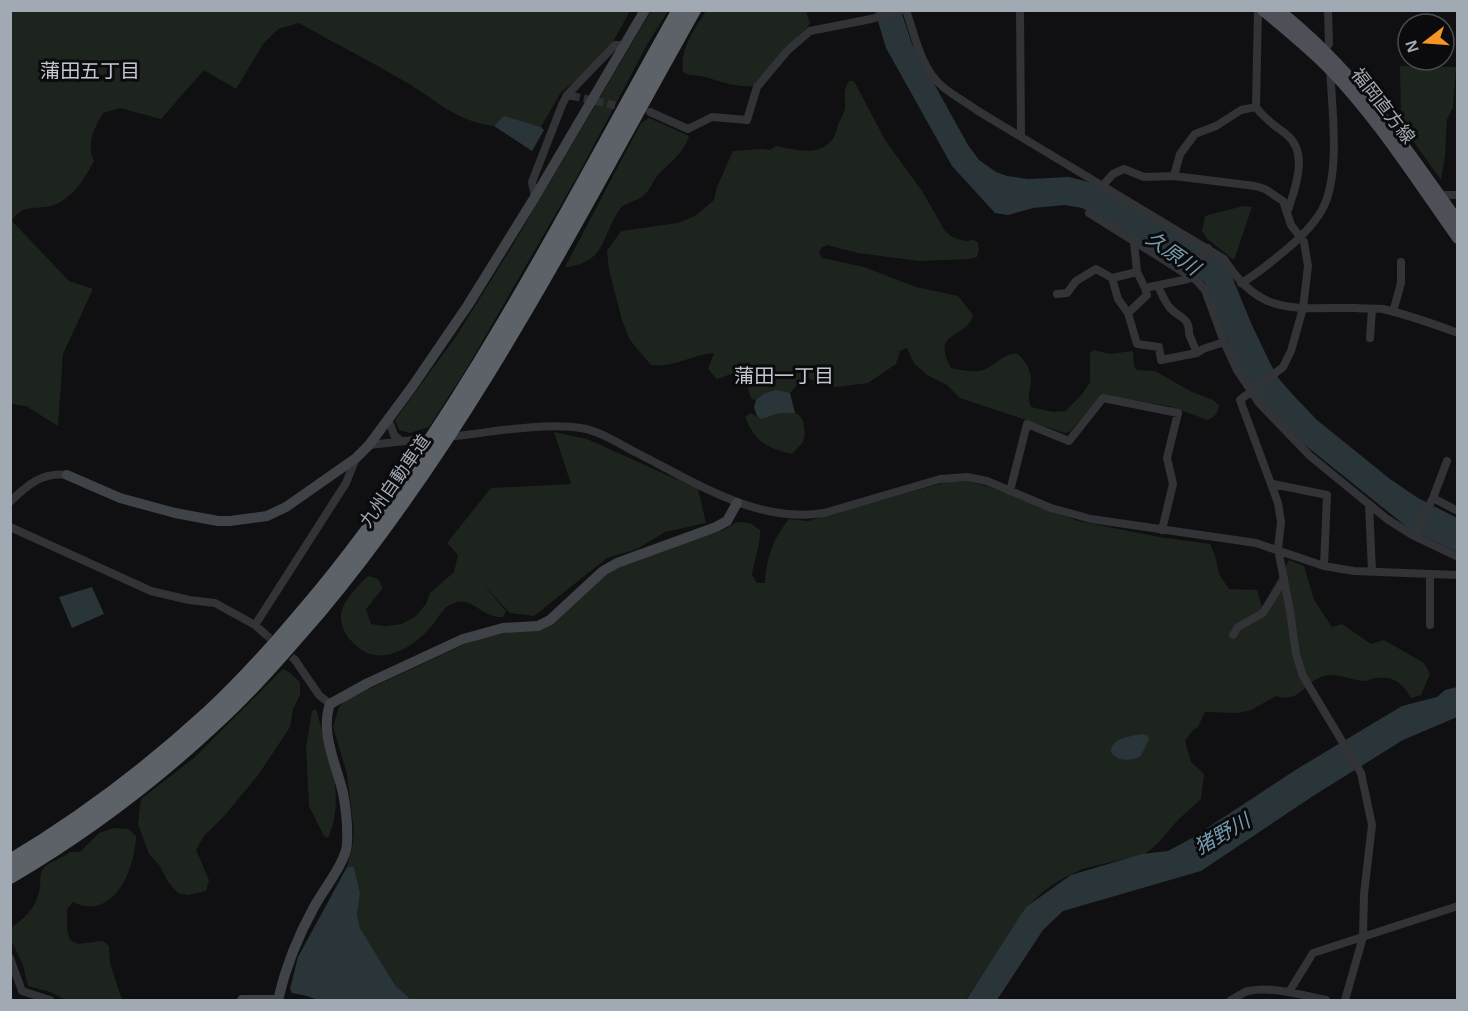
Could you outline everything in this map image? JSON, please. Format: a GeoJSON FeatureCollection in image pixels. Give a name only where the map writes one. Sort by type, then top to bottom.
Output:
{"type":"FeatureCollection","features":[{"type":"Feature","properties":{"kind":"highway","name":"九州自動車道"},"geometry":{"type":"LineString","coordinates":[[10,861],[50,838],[96,806],[153,762],[209,712],[270,650],[354,548],[414,466],[493,343],[679,10]]}},
{"type":"Feature","properties":{"kind":"highway","name":"九州自動車道"},"geometry":{"type":"LineString","coordinates":[[10,877],[57,850],[125,799],[218,722],[278,659],[357,565],[424,473],[510,339],[694,10]]}},
{"type":"Feature","properties":{"kind":"main road","name":"福岡直方線"},"geometry":{"type":"LineString","coordinates":[[1263,10],[1330,69],[1359,101],[1458,238]]}},
{"type":"Feature","properties":{"kind":"main road","name":"福岡直方線"},"geometry":{"type":"LineString","coordinates":[[1278,10],[1324,50],[1351,78],[1383,117],[1458,222]]}},
{"type":"Feature","properties":{"kind":"street"},"geometry":{"type":"LineString","coordinates":[[10,502],[36,479],[58,474],[67,475],[120,498],[175,513],[230,521],[267,516],[286,507],[356,458],[369,445],[412,387],[468,305],[535,197],[645,10]]}},
{"type":"Feature","properties":{"kind":"street"},"geometry":{"type":"LineString","coordinates":[[906,10],[920,54],[941,86],[978,111],[1208,248],[1224,259],[1241,284],[1251,292],[1282,306],[1372,309],[1393,312],[1458,333]]}},
{"type":"Feature","properties":{"kind":"street"},"geometry":{"type":"LineString","coordinates":[[1020,10],[1022,136]]}},
{"type":"Feature","properties":{"kind":"street"},"geometry":{"type":"LineString","coordinates":[[1258,10],[1256,107],[1263,118],[1290,137],[1297,147],[1297,183],[1287,210],[1287,217],[1304,242],[1308,266],[1303,308],[1291,351],[1278,371],[1240,400],[1261,460],[1273,484],[1281,522],[1278,549],[1296,654],[1303,676],[1359,770],[1372,825],[1364,894],[1363,937],[1345,1000]]}},
{"type":"Feature","properties":{"kind":"street"},"geometry":{"type":"LineString","coordinates":[[1324,50],[1329,44],[1328,10]]}},
{"type":"Feature","properties":{"kind":"street"},"geometry":{"type":"LineString","coordinates":[[650,112],[688,129],[712,117],[747,120],[757,87],[810,31],[870,15],[901,11]]}},
{"type":"Feature","properties":{"kind":"street"},"geometry":{"type":"LineString","coordinates":[[535,197],[532,182],[570,96],[615,45],[625,45]]}},
{"type":"Feature","properties":{"kind":"street"},"geometry":{"type":"LineString","coordinates":[[1241,284],[1254,277],[1301,237],[1322,210],[1330,190],[1334,143],[1330,69]]}},
{"type":"Feature","properties":{"kind":"street"},"geometry":{"type":"LineString","coordinates":[[1174,176],[1180,154],[1195,134],[1216,126],[1241,110],[1256,107]]}},
{"type":"Feature","properties":{"kind":"street"},"geometry":{"type":"LineString","coordinates":[[1103,185],[1113,174],[1124,169],[1144,177],[1174,176],[1265,189],[1283,201],[1287,210]]}},
{"type":"Feature","properties":{"kind":"street"},"geometry":{"type":"LineString","coordinates":[[1439,195],[1458,195]]}},
{"type":"Feature","properties":{"kind":"street"},"geometry":{"type":"LineString","coordinates":[[1089,213],[1196,280],[1205,290],[1224,342],[1250,392],[1310,456],[1387,519],[1414,536],[1458,557]]}},
{"type":"Feature","properties":{"kind":"street"},"geometry":{"type":"LineString","coordinates":[[1128,313],[1147,295],[1137,272],[1134,242]]}},
{"type":"Feature","properties":{"kind":"street"},"geometry":{"type":"LineString","coordinates":[[1145,288],[1188,279],[1208,248]]}},
{"type":"Feature","properties":{"kind":"street"},"geometry":{"type":"LineString","coordinates":[[1393,312],[1401,283],[1401,262]]}},
{"type":"Feature","properties":{"kind":"street"},"geometry":{"type":"LineString","coordinates":[[1057,294],[1067,293],[1076,281],[1096,269],[1112,278],[1137,272]]}},
{"type":"Feature","properties":{"kind":"street"},"geometry":{"type":"LineString","coordinates":[[1112,278],[1118,299],[1128,313],[1137,344],[1159,348],[1161,360],[1197,353],[1224,342]]}},
{"type":"Feature","properties":{"kind":"street"},"geometry":{"type":"LineString","coordinates":[[1158,286],[1170,308],[1184,317],[1197,353]]}},
{"type":"Feature","properties":{"kind":"street"},"geometry":{"type":"LineString","coordinates":[[1370,338],[1372,309]]}},
{"type":"Feature","properties":{"kind":"street"},"geometry":{"type":"LineString","coordinates":[[1010,491],[1027,424],[1069,441],[1103,398],[1178,413],[1167,458],[1173,484],[1162,531]]}},
{"type":"Feature","properties":{"kind":"street"},"geometry":{"type":"LineString","coordinates":[[388,418],[394,435],[405,441]]}},
{"type":"Feature","properties":{"kind":"street"},"geometry":{"type":"LineString","coordinates":[[369,445],[555,426],[582,428],[605,436],[737,503],[786,514],[824,513],[940,478],[967,477],[987,481],[1051,508],[1084,518],[1256,543],[1324,566],[1354,571],[1458,575]]}},
{"type":"Feature","properties":{"kind":"street"},"geometry":{"type":"LineString","coordinates":[[255,625],[346,483],[356,458]]}},
{"type":"Feature","properties":{"kind":"street"},"geometry":{"type":"LineString","coordinates":[[1414,536],[1433,498],[1447,461]]}},
{"type":"Feature","properties":{"kind":"street"},"geometry":{"type":"LineString","coordinates":[[1273,484],[1327,495],[1324,566]]}},
{"type":"Feature","properties":{"kind":"street"},"geometry":{"type":"LineString","coordinates":[[1433,498],[1458,511]]}},
{"type":"Feature","properties":{"kind":"street"},"geometry":{"type":"LineString","coordinates":[[242,1000],[278,1000],[281,984],[305,926],[347,846],[343,796],[326,729],[326,716],[330,704],[368,683],[463,639],[503,628],[538,626],[550,620],[616,563],[716,527],[727,521],[737,503]]}},
{"type":"Feature","properties":{"kind":"street"},"geometry":{"type":"LineString","coordinates":[[1369,504],[1372,572]]}},
{"type":"Feature","properties":{"kind":"street"},"geometry":{"type":"LineString","coordinates":[[10,527],[151,591],[189,600],[215,603],[255,625],[264,633]]}},
{"type":"Feature","properties":{"kind":"street"},"geometry":{"type":"LineString","coordinates":[[1430,574],[1430,625]]}},
{"type":"Feature","properties":{"kind":"street"},"geometry":{"type":"LineString","coordinates":[[1233,634],[1238,627],[1263,614],[1284,579]]}},
{"type":"Feature","properties":{"kind":"street"},"geometry":{"type":"LineString","coordinates":[[295,660],[319,695],[330,704]]}},
{"type":"Feature","properties":{"kind":"street"},"geometry":{"type":"LineString","coordinates":[[1289,992],[1313,952],[1458,906]]}},
{"type":"Feature","properties":{"kind":"street"},"geometry":{"type":"LineString","coordinates":[[10,958],[22,991],[50,1000]]}},
{"type":"Feature","properties":{"kind":"street"},"geometry":{"type":"LineString","coordinates":[[1231,1000],[1248,991],[1289,992],[1326,1000]]}},
{"type":"Feature","properties":{"kind":"shaded area"},"geometry":{"type":"Polygon","coordinates":[[[11,11],[630,11],[604,58],[561,92],[541,127],[504,117],[494,126],[468,120],[446,109],[416,88],[299,23],[278,29],[263,44],[236,89],[204,70],[161,119],[120,108],[103,113],[94,130],[91,142],[94,161],[78,187],[61,202],[48,207],[26,209],[16,215],[12,221],[69,281],[93,289],[63,354],[58,426],[26,406],[11,404],[11,11]]]}},
{"type":"Feature","properties":{"kind":"shaded area"},"geometry":{"type":"Polygon","coordinates":[[[651,11],[668,11],[648,43],[577,177],[467,368],[429,427],[410,433],[399,430],[395,420],[457,335],[651,11]]]}},
{"type":"Feature","properties":{"kind":"shaded area"},"geometry":{"type":"Polygon","coordinates":[[[706,11],[806,11],[810,23],[785,48],[755,86],[741,86],[683,72],[686,47],[706,11]]]}},
{"type":"Feature","properties":{"kind":"shaded area"},"geometry":{"type":"Polygon","coordinates":[[[1400,72],[1456,72],[1453,108],[1447,119],[1441,180],[1396,117],[1401,116],[1400,72]]]}},
{"type":"Feature","properties":{"kind":"shaded area"},"geometry":{"type":"Polygon","coordinates":[[[849,81],[854,81],[885,140],[922,191],[945,231],[954,238],[978,242],[979,250],[977,257],[970,259],[919,261],[858,253],[827,245],[821,248],[819,253],[822,258],[864,267],[916,287],[958,296],[973,315],[964,328],[947,341],[946,356],[951,368],[980,371],[1008,355],[1018,354],[1030,374],[1031,407],[1053,412],[1066,411],[1090,382],[1090,353],[1094,350],[1109,354],[1133,351],[1134,366],[1137,370],[1155,371],[1192,392],[1213,400],[1219,405],[1216,414],[1208,420],[1169,406],[1104,395],[1099,397],[1071,431],[1065,433],[960,398],[947,385],[927,375],[914,363],[907,348],[900,351],[896,364],[868,383],[836,387],[819,384],[805,376],[790,393],[772,392],[756,400],[751,399],[744,375],[731,374],[717,379],[708,369],[714,353],[667,365],[651,365],[630,340],[622,320],[609,270],[607,251],[621,231],[678,223],[695,216],[714,200],[717,187],[733,151],[770,150],[776,146],[811,151],[825,147],[833,138],[844,112],[845,91],[849,81]]]}},
{"type":"Feature","properties":{"kind":"shaded area"},"geometry":{"type":"Polygon","coordinates":[[[649,118],[689,136],[687,142],[680,153],[657,176],[645,194],[620,209],[595,255],[581,264],[565,267],[641,123],[649,118]]]}},
{"type":"Feature","properties":{"kind":"shaded area"},"geometry":{"type":"Polygon","coordinates":[[[1243,206],[1252,207],[1234,260],[1207,239],[1202,231],[1205,216],[1243,206]]]}},
{"type":"Feature","properties":{"kind":"shaded area"},"geometry":{"type":"Polygon","coordinates":[[[751,413],[761,419],[780,413],[799,415],[803,421],[805,433],[803,442],[792,454],[763,443],[753,433],[745,417],[751,413]]]}},
{"type":"Feature","properties":{"kind":"shaded area"},"geometry":{"type":"Polygon","coordinates":[[[554,432],[587,439],[698,489],[706,523],[665,532],[637,549],[607,558],[534,616],[510,613],[481,582],[506,611],[503,617],[490,615],[468,603],[457,602],[446,608],[419,639],[400,651],[379,655],[369,654],[355,645],[344,631],[341,612],[350,595],[368,576],[378,579],[383,588],[366,609],[371,624],[385,626],[402,624],[416,616],[426,604],[430,593],[454,572],[458,555],[447,543],[491,488],[571,484],[554,432]]]}},
{"type":"Feature","properties":{"kind":"shaded area"},"geometry":{"type":"Polygon","coordinates":[[[965,481],[987,486],[1078,521],[1159,537],[1210,544],[1219,574],[1229,589],[1257,590],[1262,607],[1289,560],[1304,566],[1314,600],[1332,627],[1342,624],[1371,644],[1384,640],[1424,663],[1430,674],[1421,695],[1411,698],[1401,685],[1389,678],[1363,681],[1327,675],[1315,680],[1296,695],[1276,696],[1251,710],[1238,713],[1205,712],[1198,727],[1185,741],[1191,762],[1204,774],[1201,799],[1145,854],[1082,869],[1044,891],[1026,907],[965,1000],[411,1000],[395,985],[360,928],[357,915],[360,893],[354,867],[347,867],[354,832],[347,774],[333,727],[339,707],[345,700],[474,640],[513,631],[528,631],[608,570],[722,531],[737,522],[750,523],[760,530],[752,575],[757,583],[765,583],[771,549],[789,519],[808,521],[946,482],[965,481]]]}},
{"type":"Feature","properties":{"kind":"shaded area"},"geometry":{"type":"Polygon","coordinates":[[[283,669],[300,682],[300,695],[293,709],[290,727],[259,774],[204,836],[196,850],[209,880],[206,891],[188,895],[178,893],[149,854],[138,824],[141,799],[194,758],[283,669]]]}},
{"type":"Feature","properties":{"kind":"shaded area"},"geometry":{"type":"Polygon","coordinates":[[[316,709],[330,757],[335,789],[336,806],[328,838],[324,836],[309,806],[306,747],[312,711],[316,709]]]}},
{"type":"Feature","properties":{"kind":"shaded area"},"geometry":{"type":"Polygon","coordinates":[[[114,828],[128,829],[136,836],[132,863],[126,877],[120,889],[111,899],[100,905],[87,906],[73,902],[67,909],[67,929],[70,940],[78,944],[103,941],[109,946],[110,963],[122,1000],[67,1000],[28,986],[23,965],[11,940],[11,928],[33,906],[39,894],[42,871],[45,866],[70,852],[80,852],[99,833],[114,828]]]}},
{"type":"Feature","properties":{"kind":"water","name":"久原川"},"geometry":{"type":"Polygon","coordinates":[[[875,11],[901,11],[912,44],[968,145],[979,160],[996,172],[1007,176],[1028,179],[1069,177],[1096,184],[1219,258],[1228,267],[1251,323],[1279,379],[1317,420],[1390,479],[1418,498],[1457,518],[1457,552],[1412,531],[1300,441],[1259,398],[1238,367],[1205,283],[1196,275],[1082,208],[1065,205],[1033,208],[1008,215],[995,213],[952,166],[886,48],[875,11]]]}},
{"type":"Feature","properties":{"kind":"water"},"geometry":{"type":"Polygon","coordinates":[[[504,116],[541,127],[544,130],[532,151],[494,126],[504,116]]]}},
{"type":"Feature","properties":{"kind":"water"},"geometry":{"type":"Polygon","coordinates":[[[776,390],[790,393],[795,413],[780,413],[761,419],[757,416],[754,407],[756,400],[765,393],[776,390]]]}},
{"type":"Feature","properties":{"kind":"water"},"geometry":{"type":"Polygon","coordinates":[[[92,587],[104,614],[72,628],[59,597],[92,587]]]}},
{"type":"Feature","properties":{"kind":"water","name":"猪野川"},"geometry":{"type":"Polygon","coordinates":[[[1457,687],[1457,717],[1403,740],[1313,796],[1201,871],[1063,911],[1043,930],[997,1000],[966,1000],[1026,907],[1071,875],[1142,854],[1168,851],[1402,706],[1437,697],[1445,690],[1457,687]]]}},
{"type":"Feature","properties":{"kind":"water"},"geometry":{"type":"Polygon","coordinates":[[[1141,734],[1147,735],[1149,739],[1141,756],[1124,760],[1117,758],[1111,752],[1117,741],[1141,734]]]}},
{"type":"Feature","properties":{"kind":"water"},"geometry":{"type":"Polygon","coordinates":[[[347,867],[354,867],[360,893],[357,915],[360,928],[395,985],[411,1000],[318,1000],[292,993],[290,989],[298,957],[347,867]]]}},
{"type":"Feature","properties":{"kind":"tunnel"},"geometry":{"type":"LineString","coordinates":[[572,96],[628,108]]}},
{"type":"Feature","properties":{"kind":"tunnel"},"geometry":{"type":"LineString","coordinates":[[264,633],[295,660]]}},
{"type":"Feature","properties":{"kind":"district","name":"蒲田五丁目"},"geometry":{"type":"Point","coordinates":[90,71]}},
{"type":"Feature","properties":{"kind":"district","name":"蒲田一丁目"},"geometry":{"type":"Point","coordinates":[784,376]}}]}
